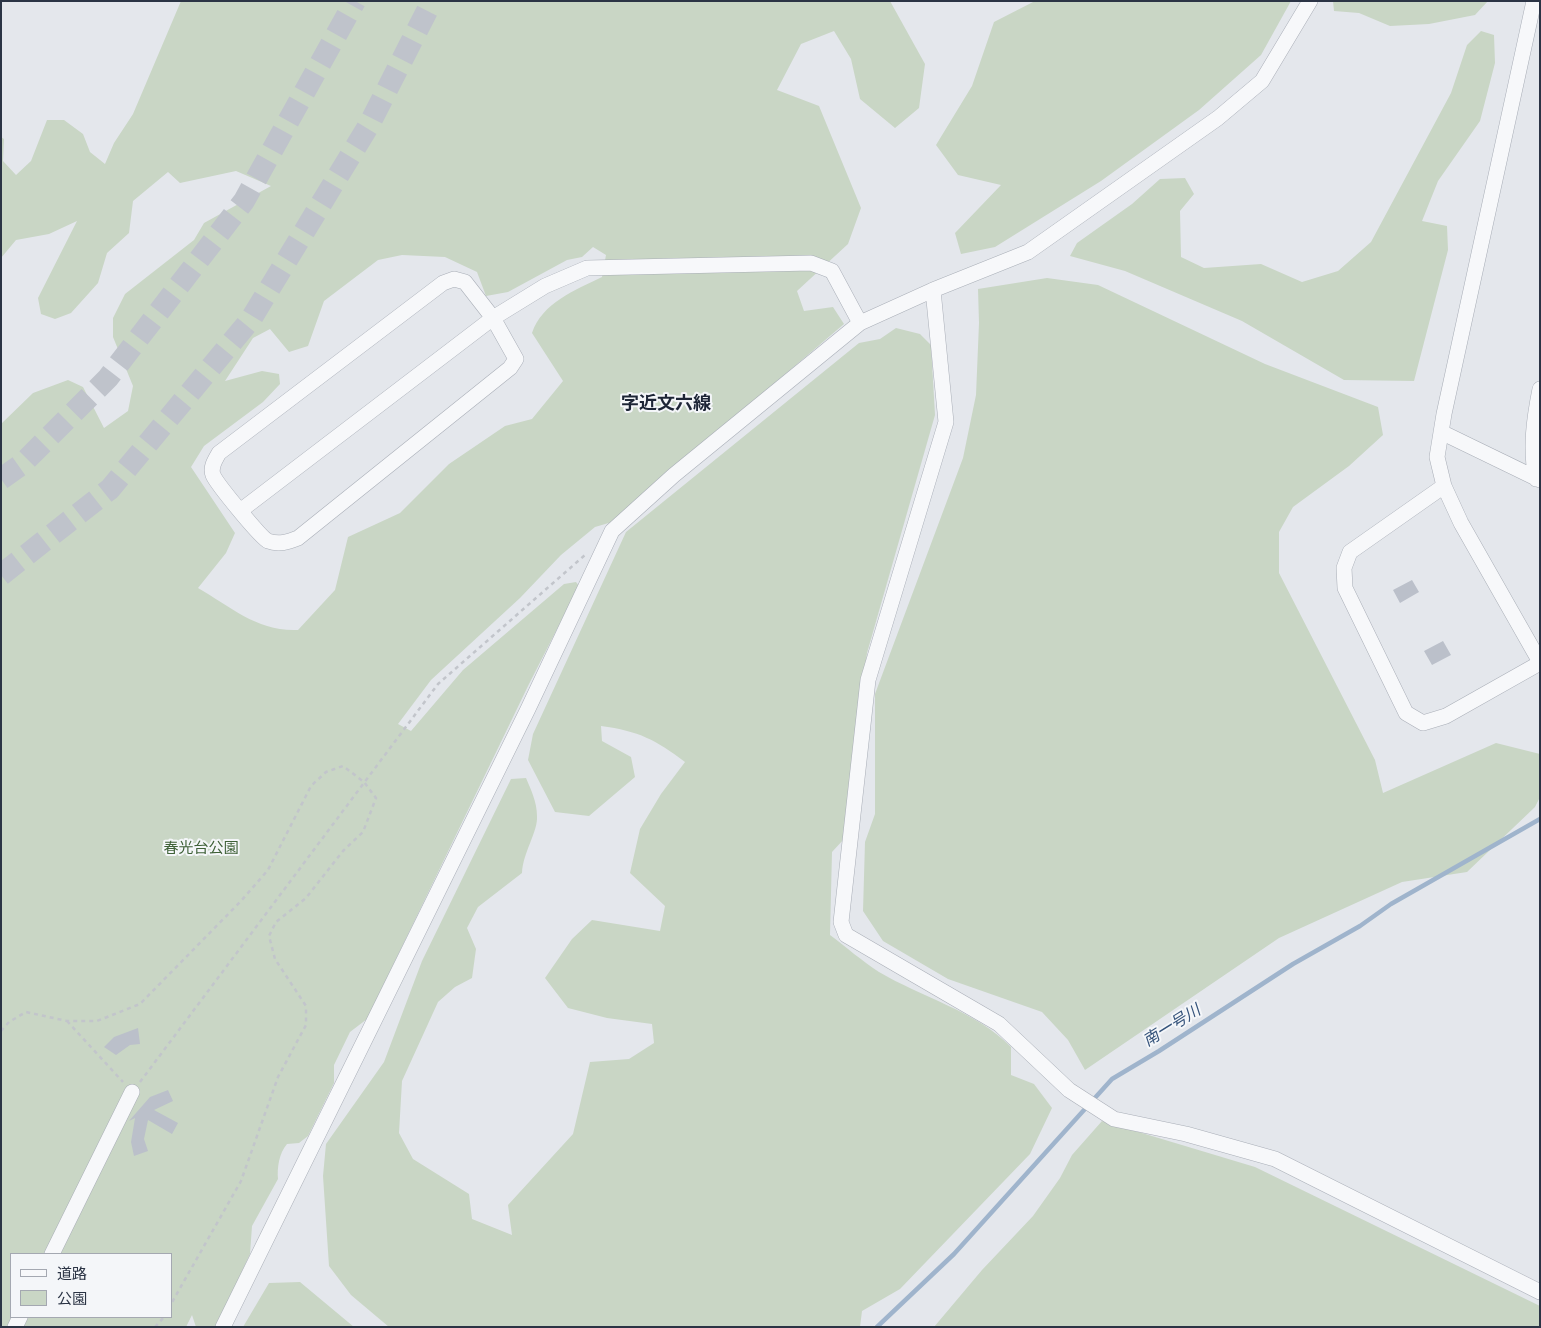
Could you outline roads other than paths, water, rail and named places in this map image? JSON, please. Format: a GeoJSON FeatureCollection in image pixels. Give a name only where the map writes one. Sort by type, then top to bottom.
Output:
{"type":"FeatureCollection","features":[{"type":"Feature","properties":{"kind":"lane"},"geometry":{"type":"LineString","coordinates":[[223,1327],[524,718],[612,531],[674,475],[860,323],[934,290],[1028,252],[1218,118],[1262,81],[1310,1]]}},
{"type":"Feature","properties":{"kind":"lane"},"geometry":{"type":"LineString","coordinates":[[1444,486],[1350,552],[1344,568],[1345,588],[1406,713],[1423,723],[1446,716],[1540,662],[1461,523],[1444,486],[1437,457],[1534,1]]}},
{"type":"Feature","properties":{"kind":"lane"},"geometry":{"type":"LineString","coordinates":[[240,511],[493,318],[546,286],[587,268],[811,263],[832,271],[860,323]]}},
{"type":"Feature","properties":{"kind":"lane"},"geometry":{"type":"LineString","coordinates":[[454,279],[466,282],[493,318],[516,359],[510,368],[298,538],[282,544],[266,540],[240,511],[213,475],[212,464],[219,453],[443,283],[454,279]]}},
{"type":"Feature","properties":{"kind":"lane"},"geometry":{"type":"LineString","coordinates":[[934,290],[946,422],[868,680],[841,922],[846,935],[999,1024],[1069,1090],[1114,1118],[1186,1134],[1275,1159],[1540,1292]]}},
{"type":"Feature","properties":{"kind":"lane"},"geometry":{"type":"LineString","coordinates":[[1538,479],[1532,456],[1535,412],[1540,389]]}},
{"type":"Feature","properties":{"kind":"lane"},"geometry":{"type":"LineString","coordinates":[[1441,432],[1538,479]]}},
{"type":"Feature","properties":{"kind":"lane"},"geometry":{"type":"LineString","coordinates":[[52,1253],[132,1092]]}},
{"type":"Feature","properties":{"kind":"waterway","name":"南一号川"},"geometry":{"type":"LineString","coordinates":[[877,1327],[954,1254],[1112,1079],[1159,1051],[1293,964],[1360,926],[1391,904],[1540,819]]}},
{"type":"Feature","properties":{"kind":"tunnel"},"geometry":{"type":"LineString","coordinates":[[1,479],[22,464],[108,378],[244,201],[355,1]]}},
{"type":"Feature","properties":{"kind":"tunnel"},"geometry":{"type":"LineString","coordinates":[[1,575],[110,489],[251,319],[369,125],[432,1]]}},
{"type":"Feature","properties":{"kind":"district","name":"字近文六線"},"geometry":{"type":"Point","coordinates":[666,404]}},
{"type":"Feature","properties":{"kind":"park label","name":"春光台公園"},"geometry":{"type":"Point","coordinates":[201,849]}}]}
